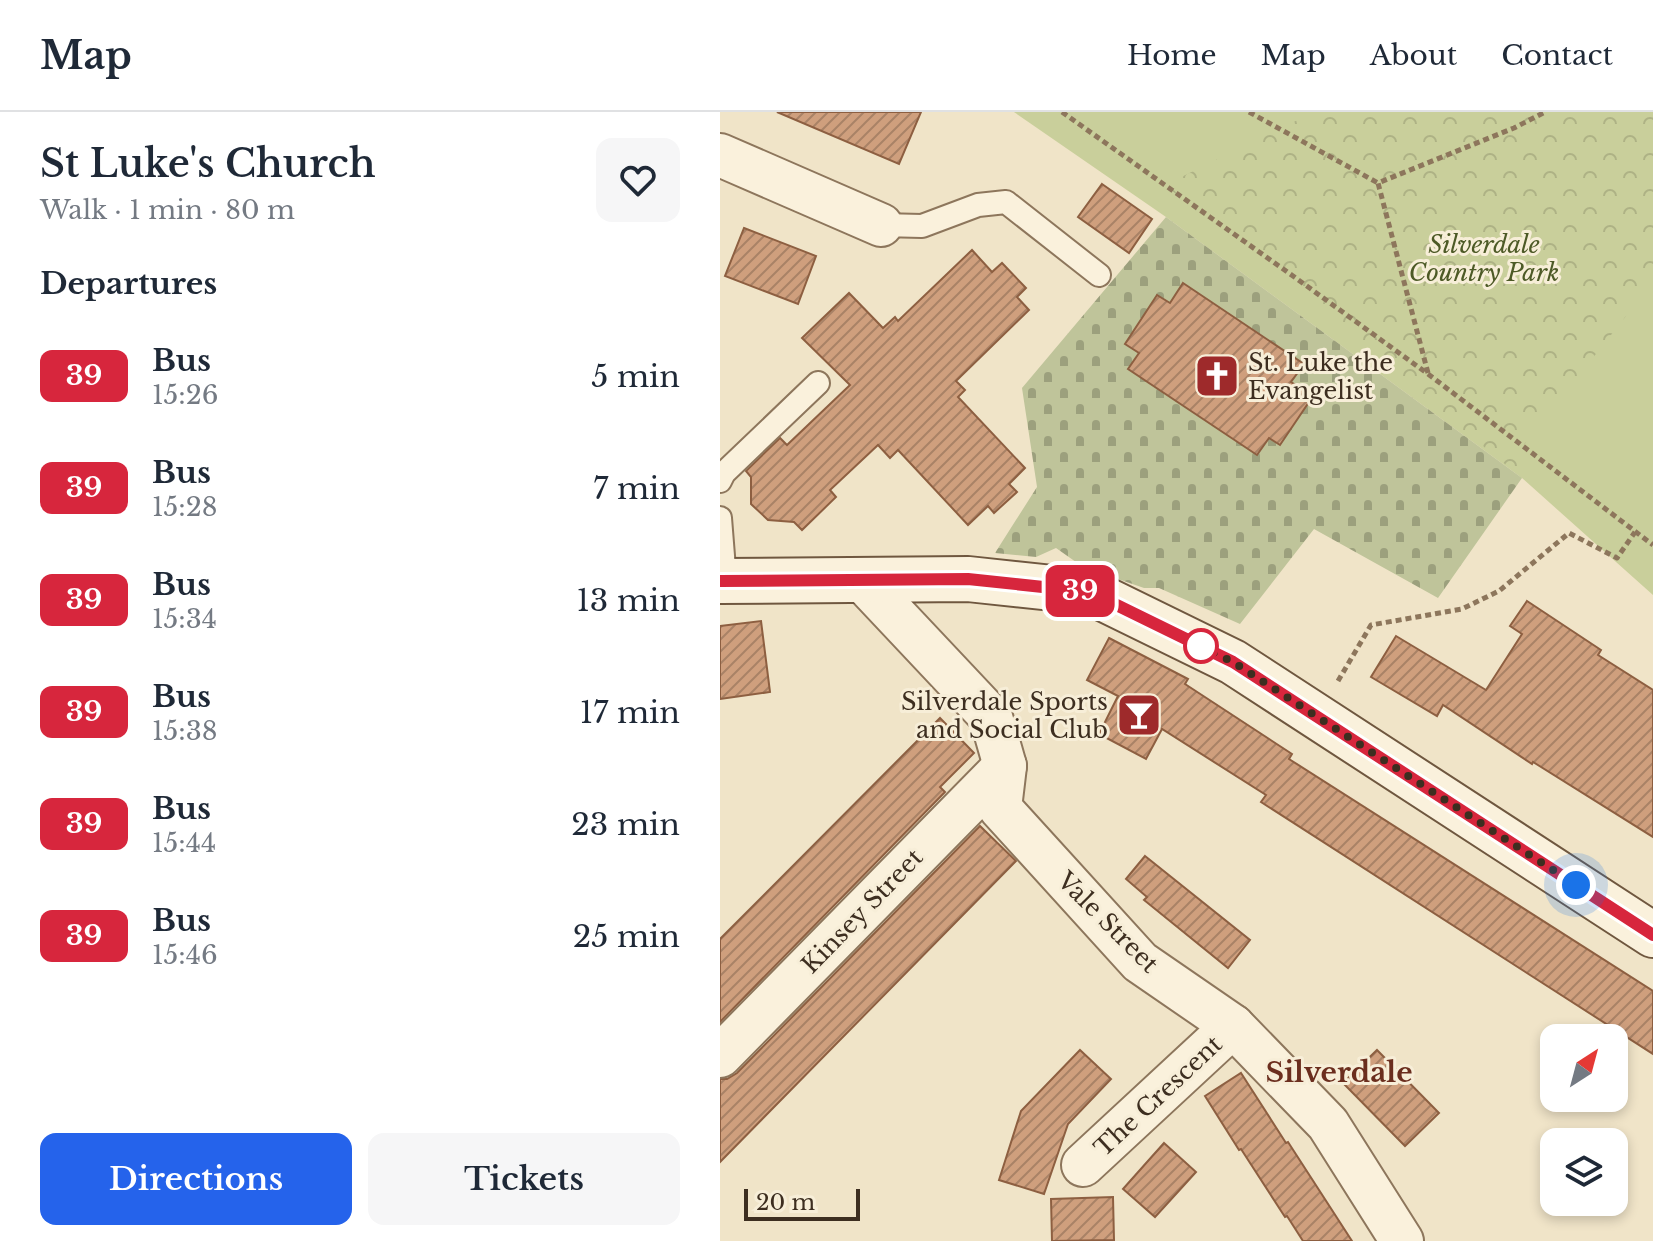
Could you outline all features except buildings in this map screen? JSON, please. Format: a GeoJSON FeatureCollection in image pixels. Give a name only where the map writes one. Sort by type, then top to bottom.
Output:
{"type":"FeatureCollection","features":[{"type":"Feature","properties":{"kind":"main road"},"geometry":{"type":"LineString","coordinates":[[723,581],[968,579],[1090,592],[1233,662],[1653,935]]}},
{"type":"Feature","properties":{"kind":"street"},"geometry":{"type":"LineString","coordinates":[[720,155],[881,225]]}},
{"type":"Feature","properties":{"kind":"street","name":"Vale Street"},"geometry":{"type":"LineString","coordinates":[[863,581],[991,717],[1005,766],[1000,808],[1140,962],[1233,1026],[1328,1124],[1402,1241]]}},
{"type":"Feature","properties":{"kind":"street","name":"Kinsey Street"},"geometry":{"type":"LineString","coordinates":[[720,1056],[1005,766]]}},
{"type":"Feature","properties":{"kind":"street","name":"The Crescent"},"geometry":{"type":"LineString","coordinates":[[1083,1165],[1233,1026]]}},
{"type":"Feature","properties":{"kind":"lane"},"geometry":{"type":"LineString","coordinates":[[881,225],[922,226],[978,205],[1006,202],[1099,275]]}},
{"type":"Feature","properties":{"kind":"lane"},"geometry":{"type":"LineString","coordinates":[[720,481],[724,473],[818,383]]}},
{"type":"Feature","properties":{"kind":"lane"},"geometry":{"type":"LineString","coordinates":[[720,518],[723,581]]}},
{"type":"Feature","properties":{"kind":"path"},"geometry":{"type":"LineString","coordinates":[[1062,112],[1281,266],[1653,545]]}},
{"type":"Feature","properties":{"kind":"path"},"geometry":{"type":"LineString","coordinates":[[1249,112],[1378,183],[1428,374]]}},
{"type":"Feature","properties":{"kind":"path"},"geometry":{"type":"LineString","coordinates":[[1378,183],[1514,128],[1545,112]]}},
{"type":"Feature","properties":{"kind":"path"},"geometry":{"type":"LineString","coordinates":[[1317,717],[1371,625],[1462,609],[1499,591],[1569,533],[1617,558],[1635,532]]}},
{"type":"Feature","properties":{"kind":"green space","name":"Silverdale Country Park"},"geometry":{"type":"Polygon","coordinates":[[[1014,112],[1653,112],[1653,595],[1522,478],[1166,217],[1014,112]]]}},
{"type":"Feature","properties":{"kind":"green space","name":"Silverdale Country Park"},"geometry":{"type":"Polygon","coordinates":[[[1314,112],[1653,112],[1653,282],[1523,446],[1522,478],[1165,185],[1314,112]]]}},
{"type":"Feature","properties":{"kind":"green space"},"geometry":{"type":"Polygon","coordinates":[[[1166,217],[1522,478],[1438,598],[1314,529],[1240,624],[1159,588],[1144,588],[1083,567],[1056,548],[1036,557],[995,553],[1037,487],[1022,388],[1166,217]]]}},
{"type":"Feature","properties":{"kind":"bus line","name":"39"},"geometry":{"type":"LineString","coordinates":[[720,581],[968,579],[1090,592],[1233,662],[1653,935]]}},
{"type":"Feature","properties":{"kind":"place","name":"St. Luke the Evangelist"},"geometry":{"type":"Point","coordinates":[1217,376]}},
{"type":"Feature","properties":{"kind":"place","name":"Silverdale Sports and Social Club"},"geometry":{"type":"Point","coordinates":[1139,715]}},
{"type":"Feature","properties":{"kind":"district","name":"Silverdale"},"geometry":{"type":"Point","coordinates":[1339,1072]}},
{"type":"Feature","properties":{"kind":"route"},"geometry":{"type":"LineString","coordinates":[[1201,646],[1233,662],[1576,885]]}}]}
